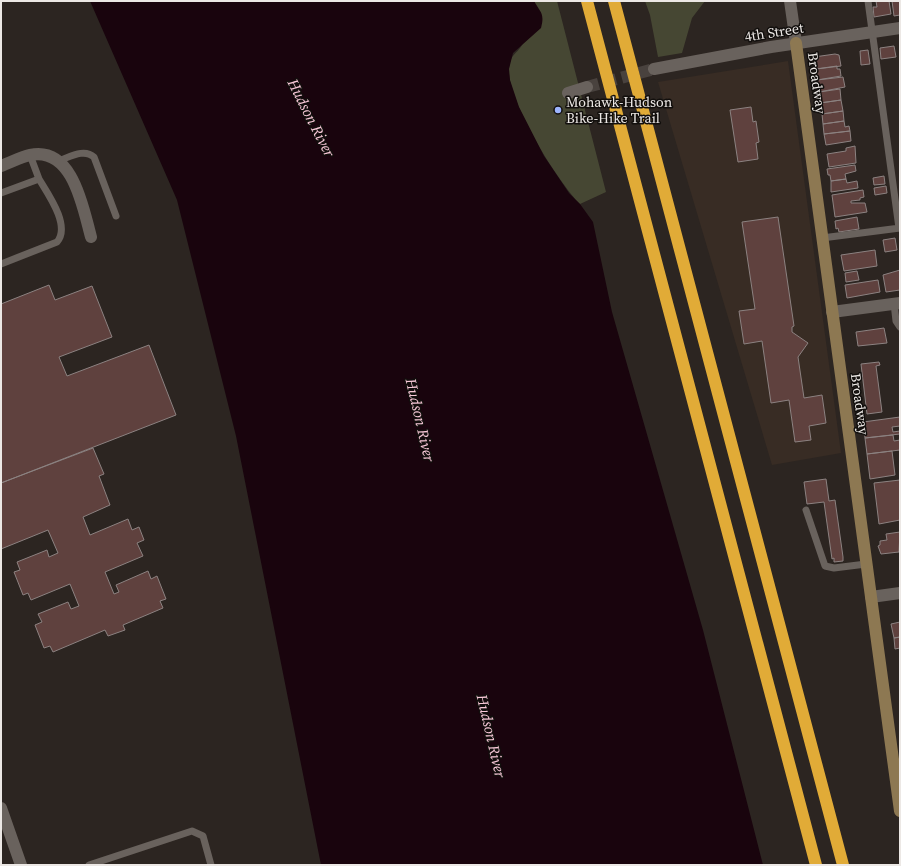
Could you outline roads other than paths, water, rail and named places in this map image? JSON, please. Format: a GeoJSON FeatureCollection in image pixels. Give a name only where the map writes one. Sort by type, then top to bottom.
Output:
{"type":"FeatureCollection","features":[{"type":"Feature","properties":{"kind":"highway"},"geometry":{"type":"LineString","coordinates":[[587,1],[816,865]]}},
{"type":"Feature","properties":{"kind":"highway"},"geometry":{"type":"LineString","coordinates":[[614,1],[843,865]]}},
{"type":"Feature","properties":{"kind":"street","name":"Broadway"},"geometry":{"type":"LineString","coordinates":[[790,1],[900,811]]}},
{"type":"Feature","properties":{"kind":"street","name":"4th Street"},"geometry":{"type":"LineString","coordinates":[[654,69],[693,60],[900,28]]}},
{"type":"Feature","properties":{"kind":"street"},"geometry":{"type":"LineString","coordinates":[[568,93],[586,87]]}},
{"type":"Feature","properties":{"kind":"street"},"geometry":{"type":"LineString","coordinates":[[1,166],[30,155],[47,156],[58,161],[70,175],[81,197],[91,237]]}},
{"type":"Feature","properties":{"kind":"street"},"geometry":{"type":"LineString","coordinates":[[832,312],[897,303]]}},
{"type":"Feature","properties":{"kind":"street"},"geometry":{"type":"LineString","coordinates":[[871,597],[900,593]]}},
{"type":"Feature","properties":{"kind":"street"},"geometry":{"type":"LineString","coordinates":[[1,808],[21,865]]}},
{"type":"Feature","properties":{"kind":"lane"},"geometry":{"type":"LineString","coordinates":[[822,238],[900,228],[868,1]]}},
{"type":"Feature","properties":{"kind":"lane"},"geometry":{"type":"LineString","coordinates":[[58,161],[85,152],[94,157],[116,216]]}},
{"type":"Feature","properties":{"kind":"lane"},"geometry":{"type":"LineString","coordinates":[[1,264],[57,242],[62,237],[63,230],[53,201],[39,179],[30,155]]}},
{"type":"Feature","properties":{"kind":"lane"},"geometry":{"type":"LineString","coordinates":[[1,193],[39,179]]}},
{"type":"Feature","properties":{"kind":"lane"},"geometry":{"type":"LineString","coordinates":[[897,303],[896,321],[900,328]]}},
{"type":"Feature","properties":{"kind":"lane"},"geometry":{"type":"LineString","coordinates":[[806,510],[826,566],[832,568],[866,564]]}},
{"type":"Feature","properties":{"kind":"lane"},"geometry":{"type":"LineString","coordinates":[[89,865],[192,831],[203,836],[210,865]]}},
{"type":"Feature","properties":{"kind":"water","name":"Hudson River"},"geometry":{"type":"Polygon","coordinates":[[[90,1],[534,1],[542,16],[541,28],[513,53],[509,69],[510,80],[519,107],[544,156],[569,193],[580,204],[593,222],[612,312],[703,630],[763,865],[321,865],[236,436],[177,200],[90,1]]]}},
{"type":"Feature","properties":{"kind":"tunnel"},"geometry":{"type":"LineString","coordinates":[[587,87],[654,69]]}},
{"type":"Feature","properties":{"kind":"place","name":"Mohawk-Hudson Bike-Hike Trail"},"geometry":{"type":"Point","coordinates":[558,110]}}]}
